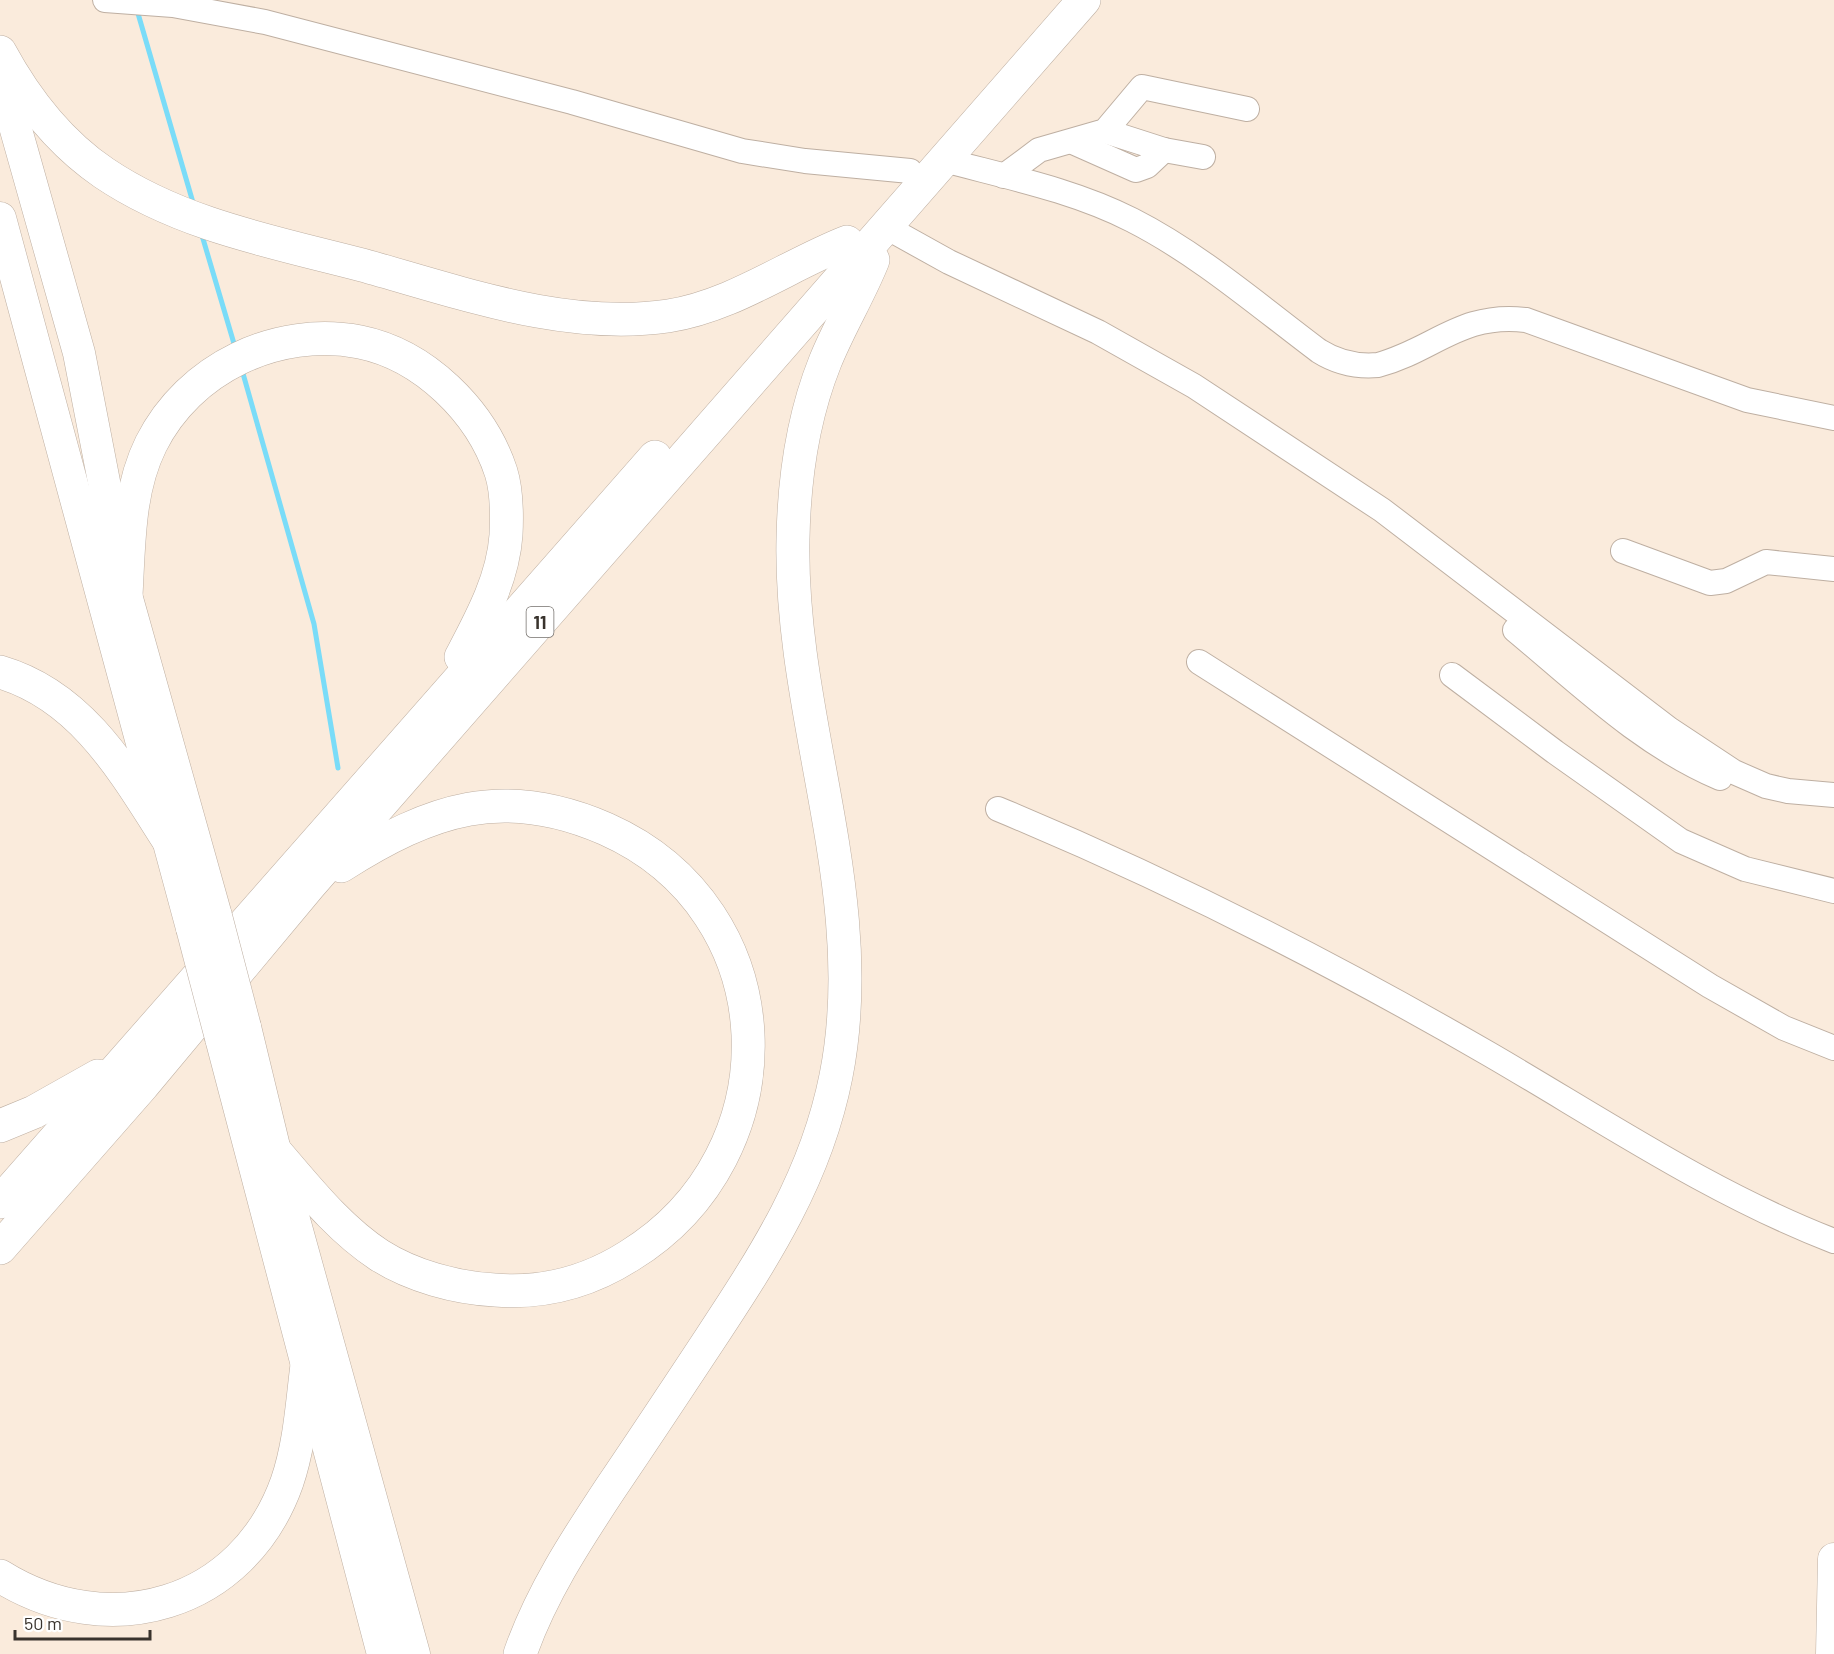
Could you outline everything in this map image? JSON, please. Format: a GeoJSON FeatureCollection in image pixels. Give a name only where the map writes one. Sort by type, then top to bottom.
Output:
{"type":"FeatureCollection","features":[{"type":"Feature","properties":{"kind":"highway","name":"11"},"geometry":{"type":"LineString","coordinates":[[0,1202],[436,704],[1061,0]]}},
{"type":"Feature","properties":{"kind":"highway","name":"11"},"geometry":{"type":"LineString","coordinates":[[0,1248],[143,1085],[309,886],[1084,0]]}},
{"type":"Feature","properties":{"kind":"highway"},"geometry":{"type":"LineString","coordinates":[[0,52],[41,115],[63,140],[107,175],[187,217],[527,309],[619,318],[667,316],[710,306],[847,242]]}},
{"type":"Feature","properties":{"kind":"highway"},"geometry":{"type":"LineString","coordinates":[[520,1654],[540,1605],[571,1549],[757,1268],[786,1219],[820,1139],[829,1106],[842,1039],[845,944],[839,884],[798,632],[794,593],[795,501],[804,434],[817,384],[885,229]]}},
{"type":"Feature","properties":{"kind":"highway"},"geometry":{"type":"LineString","coordinates":[[126,595],[133,504],[141,468],[165,420],[202,381],[240,356],[283,343],[341,340],[362,342],[420,367],[452,394],[488,444],[501,473],[506,505],[506,537],[500,572],[486,609],[436,704]]}},
{"type":"Feature","properties":{"kind":"highway"},"geometry":{"type":"LineString","coordinates":[[0,672],[13,676],[47,694],[87,726],[120,764],[167,838]]}},
{"type":"Feature","properties":{"kind":"highway"},"geometry":{"type":"LineString","coordinates":[[275,1151],[335,1219],[380,1256],[437,1280],[464,1287],[537,1291],[587,1279],[612,1267],[653,1242],[688,1210],[710,1181],[727,1150],[742,1104],[746,1081],[748,1046],[745,1006],[733,960],[724,940],[698,901],[662,864],[613,832],[578,818],[534,807],[462,808],[406,828],[376,843],[309,886]]}},
{"type":"Feature","properties":{"kind":"highway"},"geometry":{"type":"LineString","coordinates":[[0,1126],[34,1112],[120,1063]]}},
{"type":"Feature","properties":{"kind":"highway"},"geometry":{"type":"LineString","coordinates":[[0,1576],[19,1588],[45,1598],[75,1606],[114,1610],[173,1600],[201,1588],[218,1577],[234,1564],[261,1534],[287,1483],[297,1444],[307,1365]]}},
{"type":"Feature","properties":{"kind":"main road"},"geometry":{"type":"LineString","coordinates":[[0,73],[79,353],[126,595],[204,922],[233,1032],[307,1365],[383,1654]]}},
{"type":"Feature","properties":{"kind":"main road"},"geometry":{"type":"LineString","coordinates":[[0,218],[167,838],[204,922]]}},
{"type":"Feature","properties":{"kind":"main road"},"geometry":{"type":"LineString","coordinates":[[233,1032],[275,1151],[414,1654]]}},
{"type":"Feature","properties":{"kind":"main road"},"geometry":{"type":"LineString","coordinates":[[1832,1654],[1834,1558]]}},
{"type":"Feature","properties":{"kind":"street"},"geometry":{"type":"LineString","coordinates":[[105,0],[173,5],[310,33],[398,59],[572,102],[742,151],[805,161],[910,171]]}},
{"type":"Feature","properties":{"kind":"street"},"geometry":{"type":"LineString","coordinates":[[1004,176],[1039,150],[1105,131],[1136,92],[1146,86],[1247,109]]}},
{"type":"Feature","properties":{"kind":"street"},"geometry":{"type":"LineString","coordinates":[[1105,131],[1164,150],[1203,157]]}},
{"type":"Feature","properties":{"kind":"street"},"geometry":{"type":"LineString","coordinates":[[1073,142],[1136,170],[1147,165],[1164,150]]}},
{"type":"Feature","properties":{"kind":"street"},"geometry":{"type":"LineString","coordinates":[[944,160],[1088,201],[1154,232],[1198,260],[1319,351],[1341,362],[1365,366],[1384,363],[1476,322],[1518,319],[1541,323],[1747,400],[1834,418]]}},
{"type":"Feature","properties":{"kind":"street"},"geometry":{"type":"LineString","coordinates":[[885,229],[1107,337],[1194,386],[1412,531],[1693,747],[1734,772],[1766,786],[1788,791],[1834,795]]}},
{"type":"Feature","properties":{"kind":"street"},"geometry":{"type":"LineString","coordinates":[[1623,551],[1710,583],[1726,581],[1766,562],[1834,569]]}},
{"type":"Feature","properties":{"kind":"street"},"geometry":{"type":"LineString","coordinates":[[1437,569],[1654,742],[1694,767],[1733,784],[1749,787],[1766,786]]}},
{"type":"Feature","properties":{"kind":"street"},"geometry":{"type":"LineString","coordinates":[[1199,662],[1710,986],[1784,1028],[1834,1048]]}},
{"type":"Feature","properties":{"kind":"street"},"geometry":{"type":"LineString","coordinates":[[1452,675],[1574,766],[1681,841],[1745,869],[1834,891]]}},
{"type":"Feature","properties":{"kind":"street"},"geometry":{"type":"LineString","coordinates":[[998,809],[1152,875],[1272,934],[1401,1004],[1683,1168],[1777,1217],[1834,1241]]}},
{"type":"Feature","properties":{"kind":"waterway"},"geometry":{"type":"LineString","coordinates":[[137,10],[194,206]]}},
{"type":"Feature","properties":{"kind":"waterway"},"geometry":{"type":"LineString","coordinates":[[201,232],[235,347]]}},
{"type":"Feature","properties":{"kind":"waterway"},"geometry":{"type":"LineString","coordinates":[[242,370],[314,624],[338,768]]}}]}
